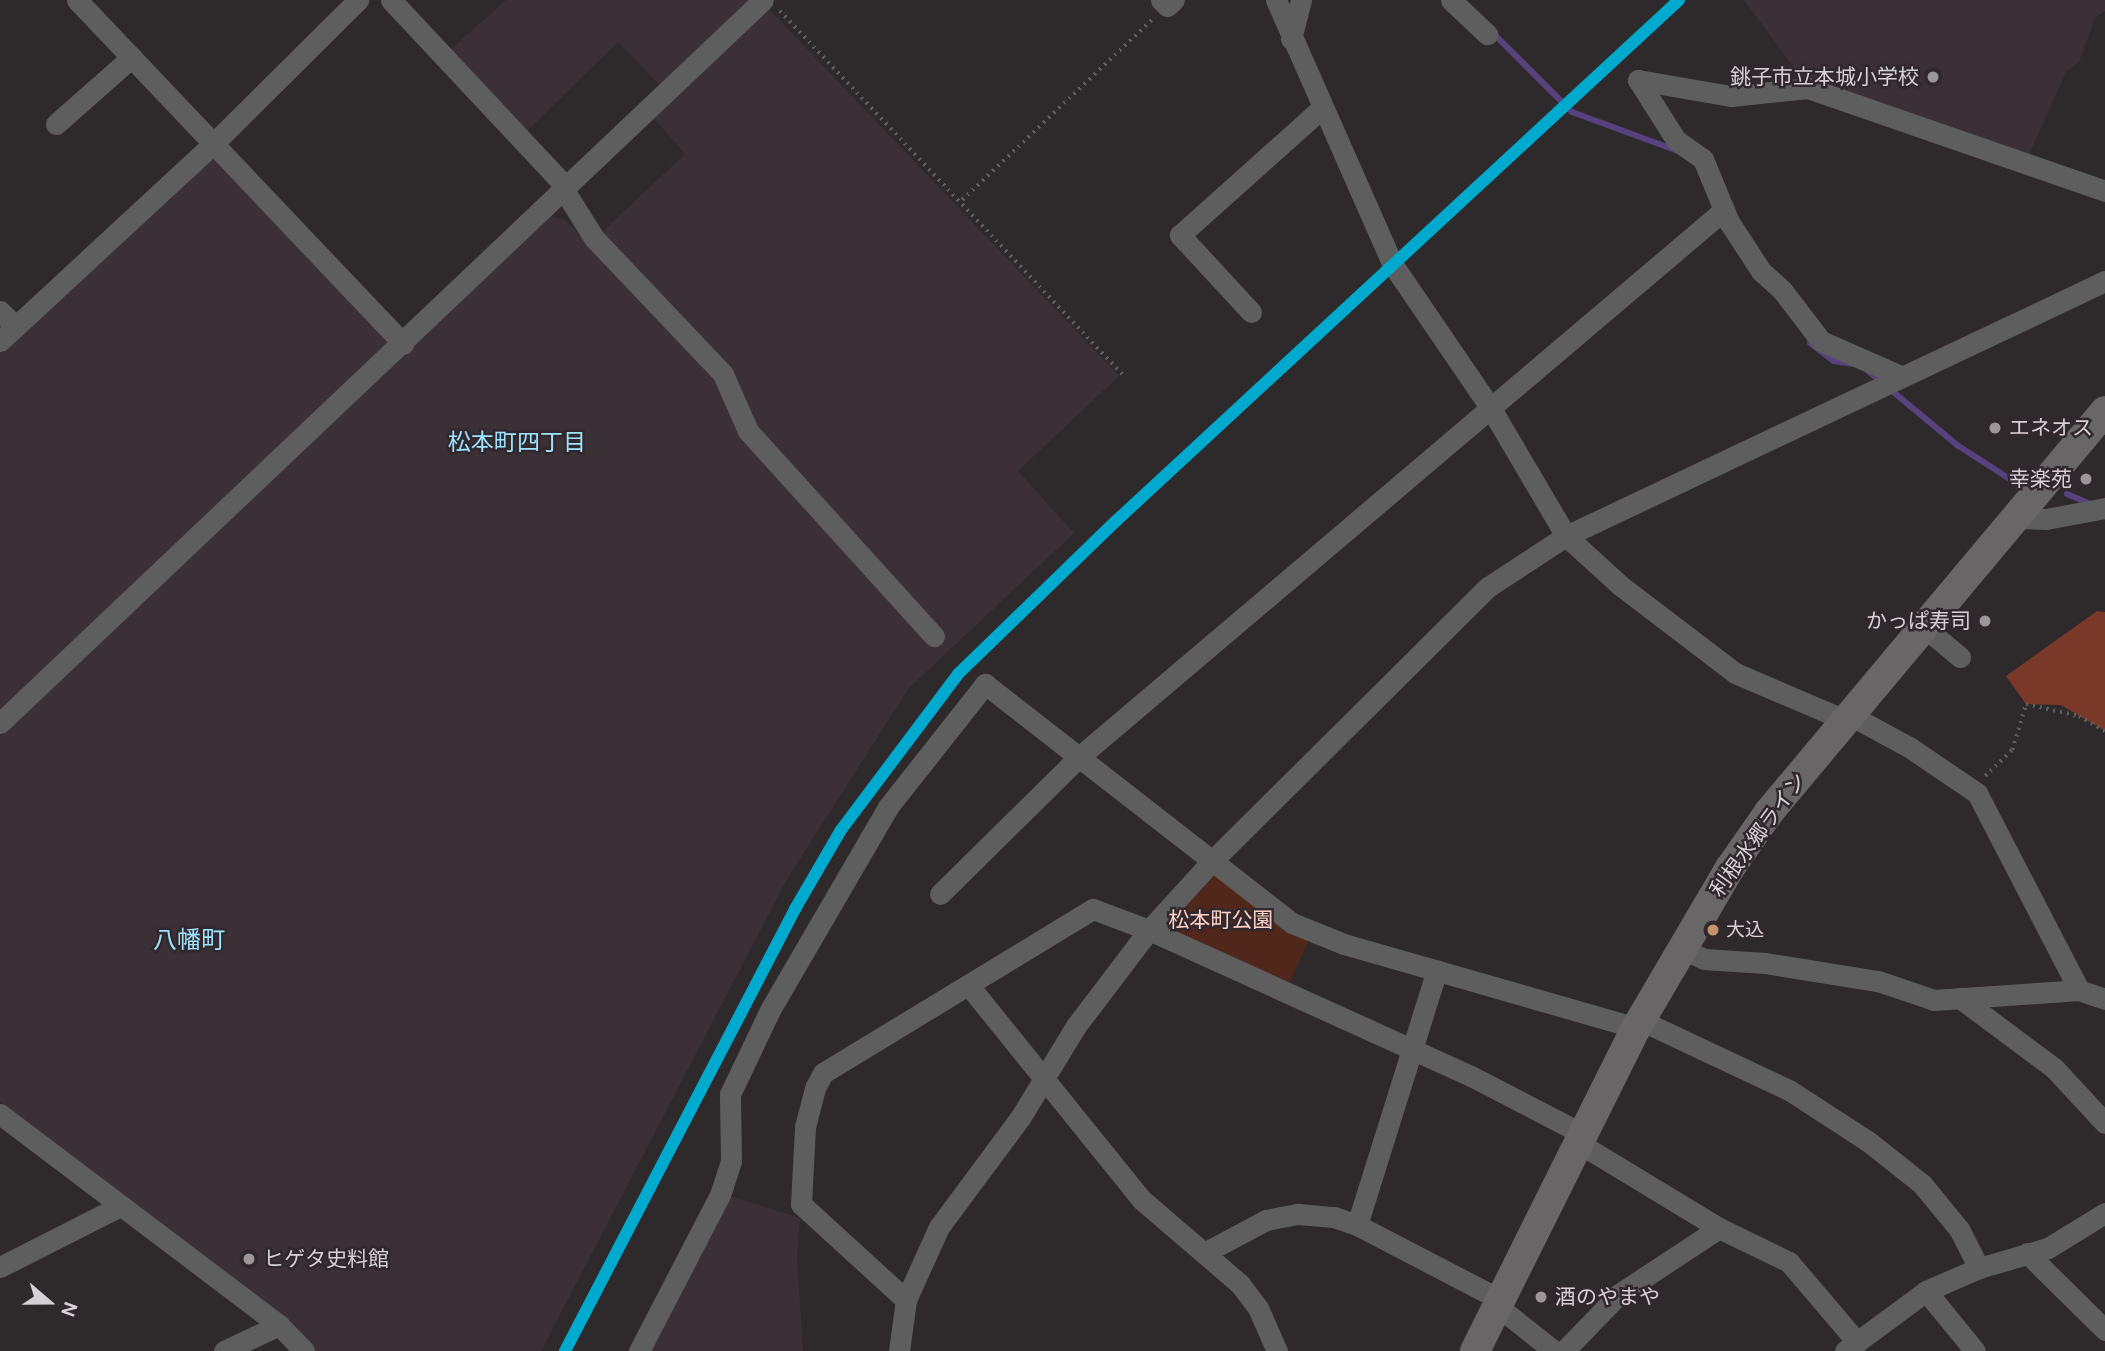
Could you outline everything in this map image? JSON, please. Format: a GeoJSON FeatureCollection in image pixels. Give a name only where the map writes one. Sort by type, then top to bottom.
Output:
{"type":"FeatureCollection","features":[{"type":"Feature","properties":{"kind":"highway","name":"利根水郷ライン"},"geometry":{"type":"LineString","coordinates":[[1475,1351],[1579,1137],[1638,1024],[1769,812],[2105,411]]}},
{"type":"Feature","properties":{"kind":"street"},"geometry":{"type":"LineString","coordinates":[[77,0],[215,142],[403,344]]}},
{"type":"Feature","properties":{"kind":"street"},"geometry":{"type":"LineString","coordinates":[[0,310],[8,334],[215,142],[358,0]]}},
{"type":"Feature","properties":{"kind":"street"},"geometry":{"type":"LineString","coordinates":[[391,0],[565,188],[594,238],[723,374],[748,431],[934,636]]}},
{"type":"Feature","properties":{"kind":"street"},"geometry":{"type":"LineString","coordinates":[[1276,0],[1393,265],[1490,407],[1566,536],[1621,586],[1735,673],[1848,717],[1977,793],[1991,815],[2028,899],[2079,990]]}},
{"type":"Feature","properties":{"kind":"street"},"geometry":{"type":"LineString","coordinates":[[1291,39],[1301,0]]}},
{"type":"Feature","properties":{"kind":"street"},"geometry":{"type":"LineString","coordinates":[[1451,0],[1487,34]]}},
{"type":"Feature","properties":{"kind":"street"},"geometry":{"type":"LineString","coordinates":[[0,723],[565,188],[771,5]]}},
{"type":"Feature","properties":{"kind":"street"},"geometry":{"type":"LineString","coordinates":[[56,124],[132,57]]}},
{"type":"Feature","properties":{"kind":"street"},"geometry":{"type":"LineString","coordinates":[[1888,381],[1821,341],[1782,290],[1761,271],[1724,210],[1703,159],[1675,140],[1638,80],[1731,96],[1808,88],[2105,191]]}},
{"type":"Feature","properties":{"kind":"street"},"geometry":{"type":"LineString","coordinates":[[1251,312],[1180,235],[1322,108]]}},
{"type":"Feature","properties":{"kind":"street"},"geometry":{"type":"LineString","coordinates":[[940,894],[1079,757],[1724,210]]}},
{"type":"Feature","properties":{"kind":"street"},"geometry":{"type":"LineString","coordinates":[[899,1351],[906,1300],[939,1227],[1047,1077],[1076,1026],[1149,930],[1213,860],[1488,587],[1566,536],[1888,381],[2105,281]]}},
{"type":"Feature","properties":{"kind":"street"},"geometry":{"type":"LineString","coordinates":[[2018,518],[2046,519],[2105,508]]}},
{"type":"Feature","properties":{"kind":"street"},"geometry":{"type":"LineString","coordinates":[[1924,627],[1960,657]]}},
{"type":"Feature","properties":{"kind":"street"},"geometry":{"type":"LineString","coordinates":[[639,1351],[720,1195],[731,1161],[730,1094],[770,1010],[888,807],[985,684],[1213,860],[1273,911],[1312,933],[1638,1024],[1789,1090],[1869,1142],[1922,1184],[1959,1229],[1979,1268]]}},
{"type":"Feature","properties":{"kind":"street"},"geometry":{"type":"LineString","coordinates":[[906,1300],[801,1204],[808,1108],[823,1073],[970,987],[1093,909],[1149,930],[1409,1051],[1471,1076],[1579,1137],[1719,1228],[1789,1262],[1804,1273],[1851,1347],[1926,1291],[1979,1268],[2048,1248],[2103,1217]]}},
{"type":"Feature","properties":{"kind":"street"},"geometry":{"type":"LineString","coordinates":[[1682,949],[1704,959],[1765,963],[1878,981],[1934,1000],[2079,990],[2105,999]]}},
{"type":"Feature","properties":{"kind":"street"},"geometry":{"type":"LineString","coordinates":[[1357,1225],[1409,1051],[1437,970]]}},
{"type":"Feature","properties":{"kind":"street"},"geometry":{"type":"LineString","coordinates":[[970,987],[1047,1077],[1142,1200],[1206,1252],[1252,1300],[1278,1351]]}},
{"type":"Feature","properties":{"kind":"street"},"geometry":{"type":"LineString","coordinates":[[1960,998],[2054,1068],[2105,1124]]}},
{"type":"Feature","properties":{"kind":"street"},"geometry":{"type":"LineString","coordinates":[[0,1114],[279,1325],[304,1351]]}},
{"type":"Feature","properties":{"kind":"street"},"geometry":{"type":"LineString","coordinates":[[0,1267],[120,1206]]}},
{"type":"Feature","properties":{"kind":"street"},"geometry":{"type":"LineString","coordinates":[[1206,1252],[1281,1216],[1334,1217],[1357,1225],[1498,1302],[1553,1351]]}},
{"type":"Feature","properties":{"kind":"street"},"geometry":{"type":"LineString","coordinates":[[1564,1351],[1619,1294],[1719,1228]]}},
{"type":"Feature","properties":{"kind":"street"},"geometry":{"type":"LineString","coordinates":[[2027,1253],[2105,1330]]}},
{"type":"Feature","properties":{"kind":"street"},"geometry":{"type":"LineString","coordinates":[[1926,1291],[1975,1351]]}},
{"type":"Feature","properties":{"kind":"street"},"geometry":{"type":"LineString","coordinates":[[224,1351],[279,1325]]}},
{"type":"Feature","properties":{"kind":"path"},"geometry":{"type":"LineString","coordinates":[[962,200],[1167,2]]}},
{"type":"Feature","properties":{"kind":"path"},"geometry":{"type":"LineString","coordinates":[[771,5],[962,200],[1122,374]]}},
{"type":"Feature","properties":{"kind":"path"},"geometry":{"type":"LineString","coordinates":[[1963,783],[1983,779],[2012,750],[2026,704],[2079,716],[2105,731]]}},
{"type":"Feature","properties":{"kind":"shaded area"},"geometry":{"type":"Polygon","coordinates":[[[506,0],[751,0],[660,85],[618,42],[526,132],[449,51],[506,0]]]}},
{"type":"Feature","properties":{"kind":"shaded area","name":"銚子市立本城小学校"},"geometry":{"type":"Polygon","coordinates":[[[1744,0],[2105,0],[2105,11],[2095,18],[2079,62],[2066,72],[2028,157],[1804,81],[1744,0]]]}},
{"type":"Feature","properties":{"kind":"shaded area"},"geometry":{"type":"Polygon","coordinates":[[[769,9],[1119,376],[1018,471],[1074,533],[909,688],[787,879],[541,1351],[316,1351],[278,1312],[0,1102],[0,737],[550,217],[564,219],[584,240],[603,231],[685,154],[653,117],[769,9]]]}},
{"type":"Feature","properties":{"kind":"shaded area"},"geometry":{"type":"Polygon","coordinates":[[[215,152],[393,342],[0,709],[0,350],[215,152]]]}},
{"type":"Feature","properties":{"kind":"shaded area"},"geometry":{"type":"Polygon","coordinates":[[[2097,611],[2105,612],[2105,731],[2061,705],[2026,704],[2006,676],[2097,611]]]}},
{"type":"Feature","properties":{"kind":"shaded area"},"geometry":{"type":"Polygon","coordinates":[[[727,1195],[800,1218],[797,1257],[803,1351],[646,1351],[727,1195]]]}},
{"type":"Feature","properties":{"kind":"green space","name":"松本町公園"},"geometry":{"type":"Polygon","coordinates":[[[1215,874],[1310,938],[1288,986],[1186,941],[1170,924],[1215,874]]]}},
{"type":"Feature","properties":{"kind":"waterway"},"geometry":{"type":"LineString","coordinates":[[1492,32],[1572,112],[1678,151]]}},
{"type":"Feature","properties":{"kind":"waterway"},"geometry":{"type":"LineString","coordinates":[[1810,343],[1834,361],[1852,364]]}},
{"type":"Feature","properties":{"kind":"waterway"},"geometry":{"type":"LineString","coordinates":[[1868,371],[1957,445],[2013,481]]}},
{"type":"Feature","properties":{"kind":"waterway"},"geometry":{"type":"LineString","coordinates":[[2067,494],[2088,503]]}},
{"type":"Feature","properties":{"kind":"transit line"},"geometry":{"type":"LineString","coordinates":[[565,1351],[795,909],[841,830],[958,674],[1116,521],[1679,0]]}},
{"type":"Feature","properties":{"kind":"place","name":"銚子市立本城小学校"},"geometry":{"type":"Point","coordinates":[1933,77]}},
{"type":"Feature","properties":{"kind":"place","name":"エネオス"},"geometry":{"type":"Point","coordinates":[1995,428]}},
{"type":"Feature","properties":{"kind":"place","name":"幸楽苑"},"geometry":{"type":"Point","coordinates":[2086,479]}},
{"type":"Feature","properties":{"kind":"place","name":"かっぱ寿司"},"geometry":{"type":"Point","coordinates":[1985,621]}},
{"type":"Feature","properties":{"kind":"place","name":"大込"},"geometry":{"type":"Point","coordinates":[1713,930]}},
{"type":"Feature","properties":{"kind":"place","name":"ヒゲタ史料館"},"geometry":{"type":"Point","coordinates":[249,1259]}},
{"type":"Feature","properties":{"kind":"place","name":"酒のやまや"},"geometry":{"type":"Point","coordinates":[1541,1297]}},
{"type":"Feature","properties":{"kind":"district","name":"松本町四丁目"},"geometry":{"type":"Point","coordinates":[517,442]}},
{"type":"Feature","properties":{"kind":"district","name":"八幡町"},"geometry":{"type":"Point","coordinates":[189,940]}}]}
